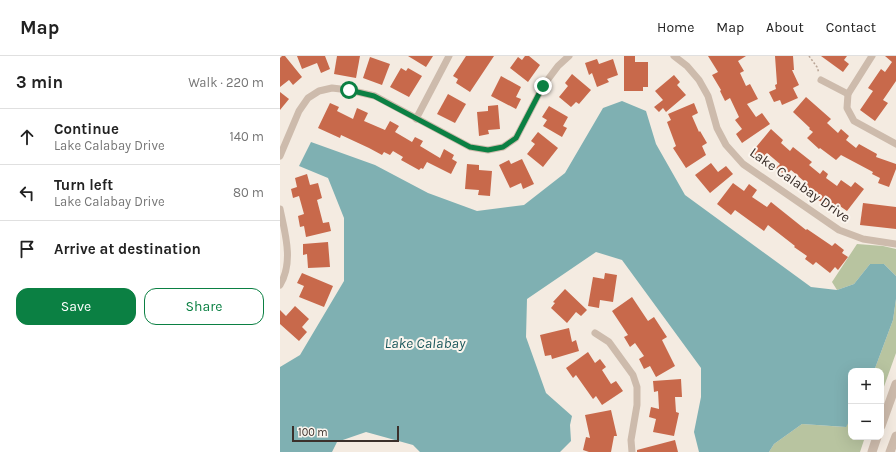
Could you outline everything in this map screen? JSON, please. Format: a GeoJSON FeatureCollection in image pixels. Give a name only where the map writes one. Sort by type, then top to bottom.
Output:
{"type":"FeatureCollection","features":[{"type":"Feature","properties":{"kind":"street"},"geometry":{"type":"LineString","coordinates":[[416,119],[449,56]]}},
{"type":"Feature","properties":{"kind":"street"},"geometry":{"type":"LineString","coordinates":[[280,156],[299,111],[308,98],[319,91],[332,88],[349,90],[374,96],[470,147],[488,150],[503,147],[516,138],[543,86],[558,66],[569,56]]}},
{"type":"Feature","properties":{"kind":"street","name":"Lake Calabay Drive"},"geometry":{"type":"LineString","coordinates":[[674,56],[687,66],[699,80],[708,96],[717,128],[726,145],[743,164],[839,230],[863,239],[896,244]]}},
{"type":"Feature","properties":{"kind":"street"},"geometry":{"type":"LineString","coordinates":[[872,56],[848,94],[847,108],[854,121],[896,144]]}},
{"type":"Feature","properties":{"kind":"street"},"geometry":{"type":"LineString","coordinates":[[821,80],[848,94]]}},
{"type":"Feature","properties":{"kind":"street"},"geometry":{"type":"LineString","coordinates":[[280,210],[287,242],[288,259],[283,280],[280,285]]}},
{"type":"Feature","properties":{"kind":"street"},"geometry":{"type":"LineString","coordinates":[[595,333],[609,342],[633,375],[637,387],[637,405],[631,440],[632,452]]}},
{"type":"Feature","properties":{"kind":"street"},"geometry":{"type":"LineString","coordinates":[[884,418],[896,384]]}},
{"type":"Feature","properties":{"kind":"street"},"geometry":{"type":"LineString","coordinates":[[890,452],[896,436]]}},
{"type":"Feature","properties":{"kind":"street"},"geometry":{"type":"LineString","coordinates":[[872,452],[876,440]]}},
{"type":"Feature","properties":{"kind":"path"},"geometry":{"type":"LineString","coordinates":[[809,56],[817,67],[821,80]]}},
{"type":"Feature","properties":{"kind":"green space"},"geometry":{"type":"Polygon","coordinates":[[[857,244],[883,246],[896,249],[896,276],[884,264],[870,264],[854,284],[837,290],[832,282],[857,244]]]}},
{"type":"Feature","properties":{"kind":"green space"},"geometry":{"type":"Polygon","coordinates":[[[896,299],[896,353],[884,387],[884,368],[875,368],[893,320],[896,299]]]}},
{"type":"Feature","properties":{"kind":"green space"},"geometry":{"type":"Polygon","coordinates":[[[848,422],[848,440],[864,440],[860,452],[769,452],[774,444],[802,424],[845,427],[848,422]]]}},
{"type":"Feature","properties":{"kind":"water","name":"Lake Calabay"},"geometry":{"type":"Polygon","coordinates":[[[622,101],[646,111],[656,144],[685,195],[811,287],[837,290],[854,284],[870,264],[884,264],[896,276],[896,299],[893,320],[875,368],[848,368],[848,423],[846,427],[802,424],[774,444],[769,452],[699,452],[694,432],[701,397],[701,368],[622,260],[596,252],[527,299],[526,337],[546,393],[572,416],[570,425],[571,441],[560,452],[420,452],[413,445],[366,432],[337,442],[332,452],[280,452],[280,367],[300,355],[344,281],[344,218],[328,178],[299,166],[311,142],[375,165],[428,193],[477,211],[524,205],[565,173],[603,108],[622,101]]]}},
{"type":"Feature","properties":{"kind":"building"},"geometry":{"type":"Polygon","coordinates":[[[285,56],[302,77],[293,85],[289,80],[280,87],[280,58],[285,56]]]}},
{"type":"Feature","properties":{"kind":"building"},"geometry":{"type":"Polygon","coordinates":[[[297,56],[325,56],[330,69],[321,73],[317,63],[302,69],[297,56]]]}},
{"type":"Feature","properties":{"kind":"building"},"geometry":{"type":"Polygon","coordinates":[[[337,56],[360,56],[356,78],[334,74],[337,56]]]}},
{"type":"Feature","properties":{"kind":"building"},"geometry":{"type":"Polygon","coordinates":[[[408,56],[433,56],[426,67],[408,56]]]}},
{"type":"Feature","properties":{"kind":"building"},"geometry":{"type":"Polygon","coordinates":[[[466,56],[494,56],[470,92],[456,83],[458,79],[453,76],[466,56]]]}},
{"type":"Feature","properties":{"kind":"building"},"geometry":{"type":"Polygon","coordinates":[[[525,56],[529,56],[540,65],[528,82],[510,68],[518,57],[522,60],[525,56]]]}},
{"type":"Feature","properties":{"kind":"building"},"geometry":{"type":"Polygon","coordinates":[[[624,56],[635,56],[635,62],[648,62],[648,87],[643,87],[643,91],[624,91],[624,56]]]}},
{"type":"Feature","properties":{"kind":"building"},"geometry":{"type":"Polygon","coordinates":[[[708,56],[746,56],[738,61],[744,71],[740,73],[746,86],[750,84],[758,99],[747,104],[756,117],[762,113],[770,124],[742,143],[736,134],[742,129],[735,120],[739,117],[730,98],[725,101],[720,91],[721,90],[712,75],[718,72],[708,56]]]}},
{"type":"Feature","properties":{"kind":"building"},"geometry":{"type":"Polygon","coordinates":[[[775,56],[793,56],[794,70],[792,70],[799,85],[793,88],[798,98],[782,105],[780,100],[774,102],[769,92],[776,89],[775,85],[777,84],[775,56]]]}},
{"type":"Feature","properties":{"kind":"building"},"geometry":{"type":"Polygon","coordinates":[[[821,56],[847,56],[844,60],[849,64],[843,72],[821,56]]]}},
{"type":"Feature","properties":{"kind":"building"},"geometry":{"type":"Polygon","coordinates":[[[885,56],[896,56],[896,81],[883,100],[888,103],[875,121],[860,110],[873,91],[868,88],[881,69],[885,72],[892,62],[885,56]]]}},
{"type":"Feature","properties":{"kind":"building"},"geometry":{"type":"Polygon","coordinates":[[[370,57],[390,64],[382,85],[363,78],[370,57]]]}},
{"type":"Feature","properties":{"kind":"building"},"geometry":{"type":"Polygon","coordinates":[[[597,59],[599,64],[613,59],[618,75],[607,79],[609,82],[597,87],[592,73],[589,75],[585,63],[597,59]]]}},
{"type":"Feature","properties":{"kind":"building"},"geometry":{"type":"Polygon","coordinates":[[[401,68],[406,71],[408,68],[422,76],[409,97],[390,87],[401,68]]]}},
{"type":"Feature","properties":{"kind":"building"},"geometry":{"type":"Polygon","coordinates":[[[572,74],[591,90],[579,104],[576,102],[571,107],[559,97],[568,86],[565,83],[572,74]]]}},
{"type":"Feature","properties":{"kind":"building"},"geometry":{"type":"Polygon","coordinates":[[[674,75],[680,82],[677,85],[686,95],[666,112],[663,108],[659,112],[654,107],[663,100],[655,91],[674,75]]]}},
{"type":"Feature","properties":{"kind":"building"},"geometry":{"type":"Polygon","coordinates":[[[501,76],[521,87],[516,97],[521,99],[516,109],[491,96],[501,76]]]}},
{"type":"Feature","properties":{"kind":"building"},"geometry":{"type":"Polygon","coordinates":[[[280,92],[289,99],[280,110],[280,92]]]}},
{"type":"Feature","properties":{"kind":"building"},"geometry":{"type":"Polygon","coordinates":[[[448,94],[466,104],[455,123],[437,114],[448,94]]]}},
{"type":"Feature","properties":{"kind":"building"},"geometry":{"type":"Polygon","coordinates":[[[806,97],[831,119],[827,123],[838,133],[841,129],[849,136],[846,140],[856,148],[859,144],[877,154],[876,157],[896,164],[896,169],[889,187],[878,183],[880,178],[872,174],[873,172],[841,155],[836,160],[820,148],[819,149],[807,138],[813,132],[793,112],[806,97]]]}},
{"type":"Feature","properties":{"kind":"building"},"geometry":{"type":"Polygon","coordinates":[[[330,103],[339,107],[337,111],[353,119],[357,108],[368,113],[364,121],[385,130],[390,121],[399,126],[395,132],[412,142],[415,137],[423,141],[420,146],[440,158],[444,149],[454,155],[452,159],[457,162],[451,174],[427,162],[423,169],[421,168],[419,170],[401,160],[403,157],[393,151],[390,155],[384,152],[382,155],[341,135],[340,138],[318,128],[330,103]]]}},
{"type":"Feature","properties":{"kind":"building"},"geometry":{"type":"Polygon","coordinates":[[[694,103],[698,113],[692,116],[699,132],[700,131],[707,143],[702,146],[706,155],[686,168],[673,148],[676,146],[667,122],[671,120],[668,114],[694,103]]]}},
{"type":"Feature","properties":{"kind":"building"},"geometry":{"type":"Polygon","coordinates":[[[498,105],[500,129],[488,130],[489,134],[479,136],[477,112],[488,111],[488,106],[498,105]]]}},
{"type":"Feature","properties":{"kind":"building"},"geometry":{"type":"Polygon","coordinates":[[[549,106],[568,117],[563,126],[567,128],[562,137],[543,126],[547,120],[542,117],[549,106]]]}},
{"type":"Feature","properties":{"kind":"building"},"geometry":{"type":"Polygon","coordinates":[[[771,129],[783,140],[781,143],[790,151],[793,147],[812,162],[809,165],[820,174],[823,170],[828,174],[826,178],[837,186],[841,180],[851,187],[855,182],[864,189],[847,211],[837,204],[833,209],[818,200],[801,187],[805,182],[791,170],[786,176],[776,168],[780,164],[767,153],[761,160],[752,152],[771,129]]]}},
{"type":"Feature","properties":{"kind":"building"},"geometry":{"type":"Polygon","coordinates":[[[538,132],[558,148],[543,167],[527,154],[535,144],[531,141],[538,132]]]}},
{"type":"Feature","properties":{"kind":"building"},"geometry":{"type":"Polygon","coordinates":[[[522,159],[534,184],[523,189],[521,183],[510,188],[499,165],[509,160],[511,164],[522,159]]]}},
{"type":"Feature","properties":{"kind":"building"},"geometry":{"type":"Polygon","coordinates":[[[711,163],[718,172],[726,166],[733,174],[710,193],[695,175],[711,163]]]}},
{"type":"Feature","properties":{"kind":"building"},"geometry":{"type":"Polygon","coordinates":[[[467,164],[479,165],[479,170],[492,171],[490,196],[478,195],[479,190],[465,189],[467,164]]]}},
{"type":"Feature","properties":{"kind":"building"},"geometry":{"type":"Polygon","coordinates":[[[307,174],[310,185],[318,183],[322,198],[317,200],[323,223],[329,222],[331,231],[306,237],[304,226],[300,227],[298,216],[304,214],[299,196],[293,198],[291,189],[297,187],[295,178],[307,174]]]}},
{"type":"Feature","properties":{"kind":"building"},"geometry":{"type":"Polygon","coordinates":[[[733,183],[744,191],[749,184],[757,190],[752,197],[767,207],[771,202],[806,230],[807,229],[832,246],[835,243],[844,250],[842,253],[848,257],[838,270],[835,267],[830,273],[816,262],[813,265],[805,259],[807,256],[768,225],[764,231],[735,210],[731,215],[717,204],[733,183]]]}},
{"type":"Feature","properties":{"kind":"building"},"geometry":{"type":"Polygon","coordinates":[[[863,203],[896,207],[896,229],[860,225],[863,203]]]}},
{"type":"Feature","properties":{"kind":"building"},"geometry":{"type":"Polygon","coordinates":[[[328,242],[330,267],[308,268],[307,254],[303,255],[303,244],[328,242]]]}},
{"type":"Feature","properties":{"kind":"building"},"geometry":{"type":"Polygon","coordinates":[[[302,273],[333,286],[324,307],[299,297],[304,286],[297,283],[302,273]]]}},
{"type":"Feature","properties":{"kind":"building"},"geometry":{"type":"Polygon","coordinates":[[[605,273],[617,275],[613,302],[600,300],[599,308],[588,306],[593,277],[604,279],[605,273]]]}},
{"type":"Feature","properties":{"kind":"building"},"geometry":{"type":"Polygon","coordinates":[[[565,289],[587,310],[581,316],[576,312],[567,323],[551,308],[555,303],[553,302],[565,289]]]}},
{"type":"Feature","properties":{"kind":"building"},"geometry":{"type":"Polygon","coordinates":[[[632,297],[648,321],[654,317],[667,337],[662,340],[675,366],[656,377],[650,366],[644,369],[639,359],[644,356],[635,343],[630,347],[624,337],[628,335],[612,311],[632,297]]]}},
{"type":"Feature","properties":{"kind":"building"},"geometry":{"type":"Polygon","coordinates":[[[295,306],[309,319],[302,327],[307,332],[299,341],[280,324],[280,310],[286,316],[295,306]]]}},
{"type":"Feature","properties":{"kind":"building"},"geometry":{"type":"Polygon","coordinates":[[[569,328],[572,342],[576,340],[579,351],[552,359],[551,355],[545,356],[540,335],[569,328]]]}},
{"type":"Feature","properties":{"kind":"building"},"geometry":{"type":"Polygon","coordinates":[[[588,352],[595,363],[600,359],[606,367],[602,370],[611,384],[616,381],[623,391],[602,405],[596,396],[593,399],[576,375],[573,378],[566,368],[588,352]]]}},
{"type":"Feature","properties":{"kind":"building"},"geometry":{"type":"Polygon","coordinates":[[[681,379],[682,397],[675,397],[676,412],[679,413],[674,436],[653,432],[656,419],[649,417],[651,407],[659,409],[658,391],[654,392],[653,381],[681,379]]]}},
{"type":"Feature","properties":{"kind":"building"},"geometry":{"type":"Polygon","coordinates":[[[611,410],[617,436],[614,436],[611,452],[589,452],[583,450],[586,437],[590,438],[585,415],[611,410]]]}},
{"type":"Feature","properties":{"kind":"building"},"geometry":{"type":"Polygon","coordinates":[[[675,440],[678,452],[637,452],[637,450],[675,440]]]}},
{"type":"Feature","properties":{"kind":"route"},"geometry":{"type":"LineString","coordinates":[[349,90],[374,96],[470,147],[488,150],[503,147],[516,138],[543,86]]}}]}
